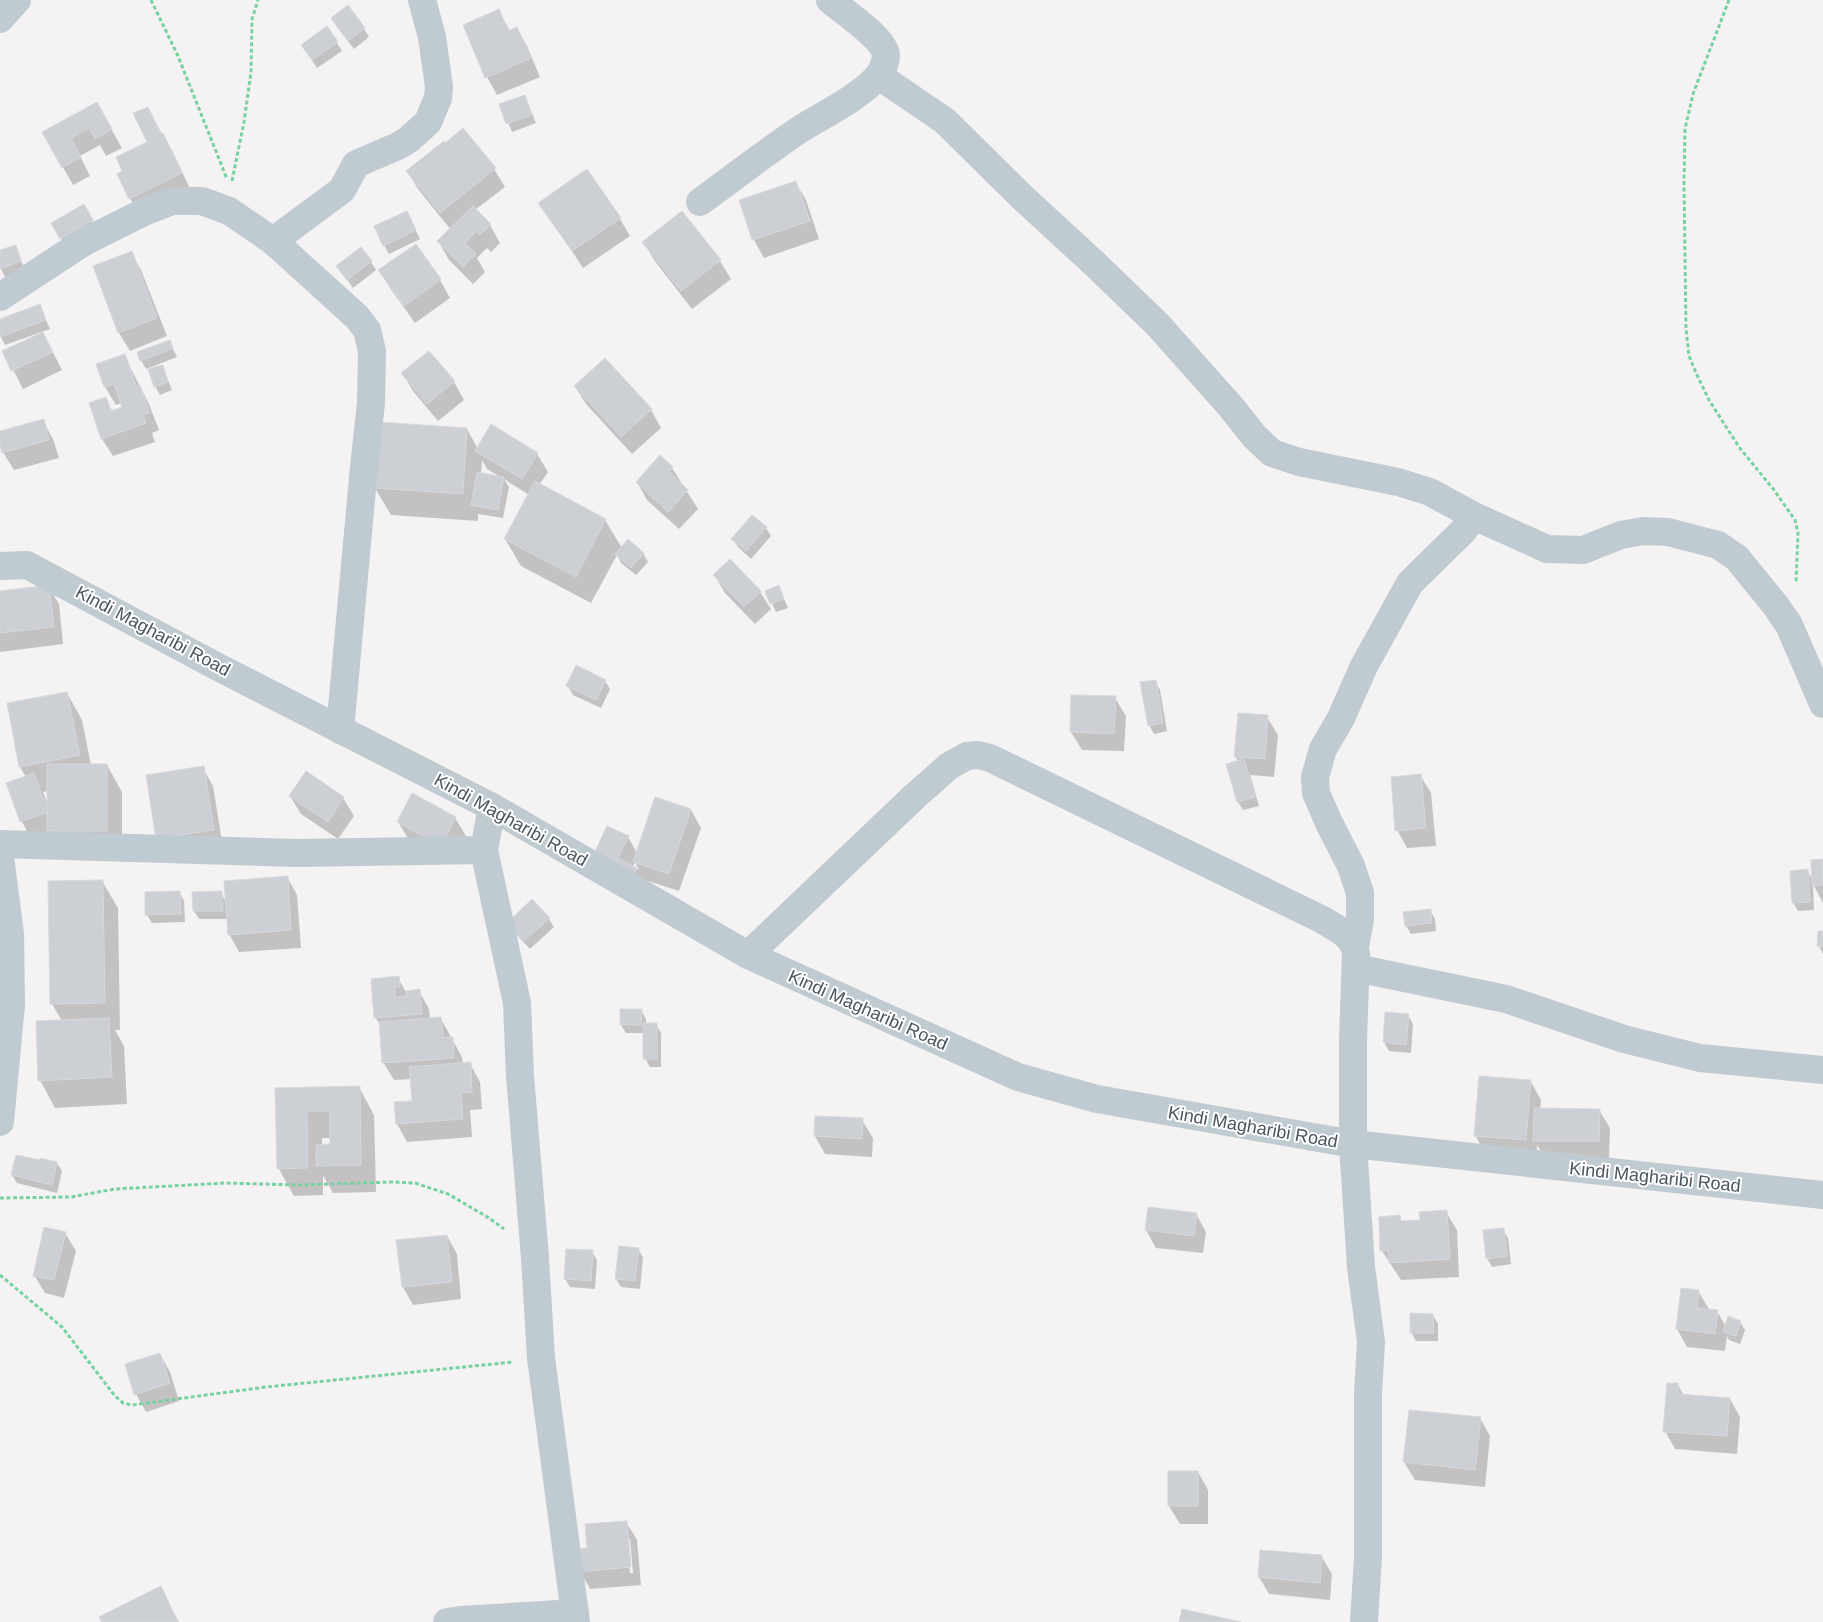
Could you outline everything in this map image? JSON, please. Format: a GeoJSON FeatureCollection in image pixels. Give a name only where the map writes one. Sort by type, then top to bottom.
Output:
{"type":"FeatureCollection","features":[{"type":"Feature","properties":{"kind":"street"},"geometry":{"type":"LineString","coordinates":[[0,19],[17,0]]}},
{"type":"Feature","properties":{"kind":"street"},"geometry":{"type":"LineString","coordinates":[[273,241],[342,190],[356,164],[398,146],[428,122],[438,98],[439,87],[432,37],[422,0]]}},
{"type":"Feature","properties":{"kind":"street"},"geometry":{"type":"LineString","coordinates":[[700,202],[798,131],[860,92],[879,76],[886,62],[886,53],[875,35],[830,0]]}},
{"type":"Feature","properties":{"kind":"street"},"geometry":{"type":"LineString","coordinates":[[879,76],[945,121],[1022,197],[1097,266],[1158,325],[1231,407],[1254,436],[1272,453],[1299,462],[1398,482],[1430,492],[1474,516],[1546,550],[1583,550],[1620,535],[1643,531],[1668,532],[1718,545],[1737,558],[1761,586],[1789,625],[1823,704]]}},
{"type":"Feature","properties":{"kind":"street"},"geometry":{"type":"LineString","coordinates":[[0,297],[84,242],[144,212],[172,201],[202,201],[229,211],[273,241],[357,317],[367,330],[372,351],[372,403],[364,467],[340,730]]}},
{"type":"Feature","properties":{"kind":"street"},"geometry":{"type":"LineString","coordinates":[[1364,1622],[1368,1557],[1368,1394],[1371,1342],[1361,1267],[1353,1144],[1355,957],[1360,920],[1360,893],[1351,866],[1316,793],[1315,777],[1323,749],[1341,718],[1364,666],[1410,583],[1463,531],[1474,516]]}},
{"type":"Feature","properties":{"kind":"street","name":"Kindi Magharibi Road"},"geometry":{"type":"LineString","coordinates":[[0,566],[28,566],[340,730],[492,807],[748,956],[1018,1077],[1097,1100],[1353,1144],[1823,1195]]}},
{"type":"Feature","properties":{"kind":"street"},"geometry":{"type":"LineString","coordinates":[[748,956],[915,796],[949,766],[967,756],[978,755],[990,758],[1321,919],[1344,933],[1355,957],[1506,999],[1624,1039],[1700,1058],[1823,1070]]}},
{"type":"Feature","properties":{"kind":"street"},"geometry":{"type":"LineString","coordinates":[[447,1622],[576,1617],[541,1358],[520,1076],[517,1003],[484,850],[492,807]]}},
{"type":"Feature","properties":{"kind":"street"},"geometry":{"type":"LineString","coordinates":[[0,844],[298,853],[484,850]]}},
{"type":"Feature","properties":{"kind":"street"},"geometry":{"type":"LineString","coordinates":[[0,857],[10,934],[11,1004],[0,1122]]}},
{"type":"Feature","properties":{"kind":"path"},"geometry":{"type":"LineString","coordinates":[[151,0],[178,56],[230,186],[249,89],[252,19],[258,0]]}},
{"type":"Feature","properties":{"kind":"path"},"geometry":{"type":"LineString","coordinates":[[1729,0],[1693,94],[1685,129],[1686,328],[1690,356],[1709,400],[1739,448],[1774,490],[1795,520],[1798,532],[1795,594],[1789,625]]}},
{"type":"Feature","properties":{"kind":"path"},"geometry":{"type":"LineString","coordinates":[[0,1198],[71,1197],[115,1189],[226,1183],[297,1185],[415,1183],[448,1194],[489,1218],[517,1239],[535,1258]]}},
{"type":"Feature","properties":{"kind":"path"},"geometry":{"type":"LineString","coordinates":[[0,1275],[62,1326],[114,1396],[123,1403],[132,1405],[266,1387],[381,1374],[479,1367],[541,1358]]}},
{"type":"Feature","properties":{"kind":"building"},"geometry":{"type":"Polygon","coordinates":[[[348,5],[365,28],[348,41],[331,18],[348,5]]]}},
{"type":"Feature","properties":{"kind":"building"},"geometry":{"type":"Polygon","coordinates":[[[499,9],[508,31],[517,27],[531,58],[485,78],[463,25],[499,9]]]}},
{"type":"Feature","properties":{"kind":"building"},"geometry":{"type":"Polygon","coordinates":[[[327,26],[338,42],[312,60],[301,45],[327,26]]]}},
{"type":"Feature","properties":{"kind":"building"},"geometry":{"type":"Polygon","coordinates":[[[525,95],[532,115],[506,124],[499,104],[525,95]]]}},
{"type":"Feature","properties":{"kind":"building"},"geometry":{"type":"Polygon","coordinates":[[[97,102],[112,129],[95,139],[89,128],[71,138],[81,157],[62,168],[42,132],[97,102]]]}},
{"type":"Feature","properties":{"kind":"building"},"geometry":{"type":"Polygon","coordinates":[[[148,107],[182,173],[129,199],[117,174],[122,171],[116,157],[147,142],[133,113],[148,107]]]}},
{"type":"Feature","properties":{"kind":"building"},"geometry":{"type":"Polygon","coordinates":[[[463,128],[496,168],[440,213],[406,171],[463,128]]]}},
{"type":"Feature","properties":{"kind":"building"},"geometry":{"type":"Polygon","coordinates":[[[587,169],[621,218],[572,251],[538,203],[587,169]]]}},
{"type":"Feature","properties":{"kind":"building"},"geometry":{"type":"Polygon","coordinates":[[[796,181],[810,221],[752,240],[739,200],[796,181]]]}},
{"type":"Feature","properties":{"kind":"building"},"geometry":{"type":"Polygon","coordinates":[[[84,204],[93,220],[60,239],[51,223],[84,204]]]}},
{"type":"Feature","properties":{"kind":"building"},"geometry":{"type":"Polygon","coordinates":[[[473,206],[491,224],[480,235],[477,231],[465,243],[476,254],[463,267],[437,241],[473,206]]]}},
{"type":"Feature","properties":{"kind":"building"},"geometry":{"type":"Polygon","coordinates":[[[407,211],[416,230],[383,246],[374,226],[407,211]]]}},
{"type":"Feature","properties":{"kind":"building"},"geometry":{"type":"Polygon","coordinates":[[[682,211],[721,260],[681,291],[642,242],[682,211]]]}},
{"type":"Feature","properties":{"kind":"building"},"geometry":{"type":"Polygon","coordinates":[[[416,244],[441,279],[404,306],[378,270],[416,244]]]}},
{"type":"Feature","properties":{"kind":"building"},"geometry":{"type":"Polygon","coordinates":[[[16,245],[21,261],[0,269],[0,250],[16,245]]]}},
{"type":"Feature","properties":{"kind":"building"},"geometry":{"type":"Polygon","coordinates":[[[361,247],[372,261],[347,280],[336,266],[361,247]]]}},
{"type":"Feature","properties":{"kind":"building"},"geometry":{"type":"Polygon","coordinates":[[[132,251],[157,318],[118,333],[93,266],[132,251]]]}},
{"type":"Feature","properties":{"kind":"building"},"geometry":{"type":"Polygon","coordinates":[[[40,304],[46,320],[0,337],[0,319],[40,304]]]}},
{"type":"Feature","properties":{"kind":"building"},"geometry":{"type":"Polygon","coordinates":[[[43,332],[53,352],[11,371],[2,351],[43,332]]]}},
{"type":"Feature","properties":{"kind":"building"},"geometry":{"type":"Polygon","coordinates":[[[170,340],[173,348],[140,361],[137,352],[170,340]]]}},
{"type":"Feature","properties":{"kind":"building"},"geometry":{"type":"Polygon","coordinates":[[[429,351],[455,381],[427,404],[401,373],[429,351]]]}},
{"type":"Feature","properties":{"kind":"building"},"geometry":{"type":"Polygon","coordinates":[[[125,354],[136,386],[139,384],[150,412],[143,415],[146,423],[101,439],[89,403],[106,397],[111,411],[122,407],[114,384],[104,387],[96,364],[125,354]]]}},
{"type":"Feature","properties":{"kind":"building"},"geometry":{"type":"Polygon","coordinates":[[[605,358],[652,409],[621,437],[574,386],[605,358]]]}},
{"type":"Feature","properties":{"kind":"building"},"geometry":{"type":"Polygon","coordinates":[[[163,365],[168,382],[154,387],[148,369],[163,365]]]}},
{"type":"Feature","properties":{"kind":"building"},"geometry":{"type":"Polygon","coordinates":[[[44,419],[49,440],[2,453],[0,431],[44,419]]]}},
{"type":"Feature","properties":{"kind":"building"},"geometry":{"type":"Polygon","coordinates":[[[378,422],[467,428],[463,494],[374,488],[378,422]]]}},
{"type":"Feature","properties":{"kind":"building"},"geometry":{"type":"Polygon","coordinates":[[[491,424],[538,453],[522,479],[475,451],[491,424]]]}},
{"type":"Feature","properties":{"kind":"building"},"geometry":{"type":"Polygon","coordinates":[[[660,455],[673,467],[669,472],[688,490],[668,512],[636,482],[660,455]]]}},
{"type":"Feature","properties":{"kind":"building"},"geometry":{"type":"Polygon","coordinates":[[[477,472],[504,477],[498,510],[471,505],[477,472]]]}},
{"type":"Feature","properties":{"kind":"building"},"geometry":{"type":"Polygon","coordinates":[[[535,481],[606,519],[576,577],[504,539],[535,481]]]}},
{"type":"Feature","properties":{"kind":"building"},"geometry":{"type":"Polygon","coordinates":[[[752,515],[767,527],[746,551],[731,539],[752,515]]]}},
{"type":"Feature","properties":{"kind":"building"},"geometry":{"type":"Polygon","coordinates":[[[628,539],[644,553],[631,568],[615,554],[628,539]]]}},
{"type":"Feature","properties":{"kind":"building"},"geometry":{"type":"Polygon","coordinates":[[[730,559],[761,591],[744,607],[713,575],[730,559]]]}},
{"type":"Feature","properties":{"kind":"building"},"geometry":{"type":"Polygon","coordinates":[[[49,585],[54,627],[0,633],[0,591],[49,585]]]}},
{"type":"Feature","properties":{"kind":"building"},"geometry":{"type":"Polygon","coordinates":[[[779,585],[784,599],[770,604],[765,591],[779,585]]]}},
{"type":"Feature","properties":{"kind":"building"},"geometry":{"type":"Polygon","coordinates":[[[576,665],[606,680],[596,700],[566,686],[576,665]]]}},
{"type":"Feature","properties":{"kind":"building"},"geometry":{"type":"Polygon","coordinates":[[[1156,680],[1163,723],[1148,726],[1140,682],[1156,680]]]}},
{"type":"Feature","properties":{"kind":"building"},"geometry":{"type":"Polygon","coordinates":[[[67,692],[80,755],[19,767],[7,703],[67,692]]]}},
{"type":"Feature","properties":{"kind":"building"},"geometry":{"type":"Polygon","coordinates":[[[1071,695],[1116,696],[1114,734],[1070,732],[1071,695]]]}},
{"type":"Feature","properties":{"kind":"building"},"geometry":{"type":"Polygon","coordinates":[[[1238,713],[1268,715],[1265,759],[1234,757],[1238,713]]]}},
{"type":"Feature","properties":{"kind":"building"},"geometry":{"type":"Polygon","coordinates":[[[1244,759],[1255,797],[1237,802],[1226,764],[1244,759]]]}},
{"type":"Feature","properties":{"kind":"building"},"geometry":{"type":"Polygon","coordinates":[[[47,764],[107,764],[107,831],[47,831],[47,764]]]}},
{"type":"Feature","properties":{"kind":"building"},"geometry":{"type":"Polygon","coordinates":[[[204,766],[214,830],[156,839],[146,775],[204,766]]]}},
{"type":"Feature","properties":{"kind":"building"},"geometry":{"type":"Polygon","coordinates":[[[306,771],[344,797],[328,822],[289,796],[306,771]]]}},
{"type":"Feature","properties":{"kind":"building"},"geometry":{"type":"Polygon","coordinates":[[[34,773],[48,812],[20,822],[6,783],[34,773]]]}},
{"type":"Feature","properties":{"kind":"building"},"geometry":{"type":"Polygon","coordinates":[[[1421,774],[1426,828],[1395,831],[1391,777],[1421,774]]]}},
{"type":"Feature","properties":{"kind":"building"},"geometry":{"type":"Polygon","coordinates":[[[412,793],[456,817],[441,846],[397,822],[412,793]]]}},
{"type":"Feature","properties":{"kind":"building"},"geometry":{"type":"Polygon","coordinates":[[[655,797],[691,809],[669,874],[633,862],[655,797]]]}},
{"type":"Feature","properties":{"kind":"building"},"geometry":{"type":"Polygon","coordinates":[[[607,826],[629,836],[618,858],[637,868],[633,877],[592,858],[607,826]]]}},
{"type":"Feature","properties":{"kind":"building"},"geometry":{"type":"Polygon","coordinates":[[[1823,859],[1823,885],[1812,886],[1811,860],[1823,859]]]}},
{"type":"Feature","properties":{"kind":"building"},"geometry":{"type":"Polygon","coordinates":[[[1808,869],[1810,902],[1792,903],[1790,871],[1808,869]]]}},
{"type":"Feature","properties":{"kind":"building"},"geometry":{"type":"Polygon","coordinates":[[[288,876],[291,930],[228,935],[224,881],[288,876]]]}},
{"type":"Feature","properties":{"kind":"building"},"geometry":{"type":"Polygon","coordinates":[[[103,880],[105,1003],[50,1004],[48,881],[103,880]]]}},
{"type":"Feature","properties":{"kind":"building"},"geometry":{"type":"Polygon","coordinates":[[[180,891],[181,914],[145,915],[145,892],[180,891]]]}},
{"type":"Feature","properties":{"kind":"building"},"geometry":{"type":"Polygon","coordinates":[[[222,891],[223,911],[193,911],[192,892],[222,891]]]}},
{"type":"Feature","properties":{"kind":"building"},"geometry":{"type":"Polygon","coordinates":[[[532,899],[550,918],[524,941],[507,923],[532,899]]]}},
{"type":"Feature","properties":{"kind":"building"},"geometry":{"type":"Polygon","coordinates":[[[1431,909],[1432,923],[1405,926],[1403,912],[1431,909]]]}},
{"type":"Feature","properties":{"kind":"building"},"geometry":{"type":"Polygon","coordinates":[[[1818,931],[1823,931],[1823,947],[1817,946],[1818,931]]]}},
{"type":"Feature","properties":{"kind":"building"},"geometry":{"type":"Polygon","coordinates":[[[399,976],[400,987],[395,987],[395,997],[407,996],[406,991],[420,989],[422,1014],[374,1018],[371,979],[399,976]]]}},
{"type":"Feature","properties":{"kind":"building"},"geometry":{"type":"Polygon","coordinates":[[[620,1009],[642,1009],[641,1025],[620,1025],[620,1009]]]}},
{"type":"Feature","properties":{"kind":"building"},"geometry":{"type":"Polygon","coordinates":[[[1385,1012],[1409,1014],[1406,1045],[1383,1042],[1385,1012]]]}},
{"type":"Feature","properties":{"kind":"building"},"geometry":{"type":"Polygon","coordinates":[[[441,1017],[443,1038],[453,1037],[454,1058],[382,1063],[379,1022],[441,1017]]]}},
{"type":"Feature","properties":{"kind":"building"},"geometry":{"type":"Polygon","coordinates":[[[109,1018],[112,1077],[38,1081],[36,1021],[109,1018]]]}},
{"type":"Feature","properties":{"kind":"building"},"geometry":{"type":"Polygon","coordinates":[[[643,1023],[657,1023],[657,1059],[643,1059],[643,1023]]]}},
{"type":"Feature","properties":{"kind":"building"},"geometry":{"type":"Polygon","coordinates":[[[471,1062],[472,1092],[461,1093],[463,1119],[396,1124],[394,1102],[412,1101],[409,1067],[471,1062]]]}},
{"type":"Feature","properties":{"kind":"building"},"geometry":{"type":"Polygon","coordinates":[[[1479,1076],[1531,1080],[1526,1140],[1474,1136],[1479,1076]]]}},
{"type":"Feature","properties":{"kind":"building"},"geometry":{"type":"Polygon","coordinates":[[[360,1086],[361,1165],[316,1166],[316,1145],[330,1144],[330,1111],[307,1111],[308,1168],[277,1169],[275,1088],[360,1086]]]}},
{"type":"Feature","properties":{"kind":"building"},"geometry":{"type":"Polygon","coordinates":[[[1534,1108],[1600,1109],[1599,1141],[1533,1141],[1534,1108]]]}},
{"type":"Feature","properties":{"kind":"building"},"geometry":{"type":"Polygon","coordinates":[[[815,1116],[863,1118],[862,1139],[814,1136],[815,1116]]]}},
{"type":"Feature","properties":{"kind":"building"},"geometry":{"type":"Polygon","coordinates":[[[16,1155],[57,1162],[52,1185],[11,1175],[16,1155]]]}},
{"type":"Feature","properties":{"kind":"building"},"geometry":{"type":"Polygon","coordinates":[[[1148,1207],[1197,1213],[1194,1236],[1145,1230],[1148,1207]]]}},
{"type":"Feature","properties":{"kind":"building"},"geometry":{"type":"Polygon","coordinates":[[[1447,1210],[1450,1259],[1389,1263],[1388,1250],[1380,1251],[1379,1217],[1400,1215],[1401,1221],[1420,1220],[1419,1212],[1447,1210]]]}},
{"type":"Feature","properties":{"kind":"building"},"geometry":{"type":"Polygon","coordinates":[[[44,1227],[66,1232],[54,1280],[33,1276],[44,1227]]]}},
{"type":"Feature","properties":{"kind":"building"},"geometry":{"type":"Polygon","coordinates":[[[1504,1228],[1507,1256],[1486,1259],[1483,1230],[1504,1228]]]}},
{"type":"Feature","properties":{"kind":"building"},"geometry":{"type":"Polygon","coordinates":[[[447,1235],[452,1282],[402,1287],[396,1240],[447,1235]]]}},
{"type":"Feature","properties":{"kind":"building"},"geometry":{"type":"Polygon","coordinates":[[[619,1246],[639,1248],[635,1281],[615,1279],[619,1246]]]}},
{"type":"Feature","properties":{"kind":"building"},"geometry":{"type":"Polygon","coordinates":[[[566,1249],[593,1250],[591,1281],[564,1279],[566,1249]]]}},
{"type":"Feature","properties":{"kind":"building"},"geometry":{"type":"Polygon","coordinates":[[[1681,1288],[1699,1290],[1697,1308],[1718,1310],[1715,1334],[1676,1329],[1681,1288]]]}},
{"type":"Feature","properties":{"kind":"building"},"geometry":{"type":"Polygon","coordinates":[[[1410,1313],[1433,1314],[1434,1333],[1410,1333],[1410,1313]]]}},
{"type":"Feature","properties":{"kind":"building"},"geometry":{"type":"Polygon","coordinates":[[[1728,1316],[1741,1321],[1736,1336],[1723,1332],[1728,1316]]]}},
{"type":"Feature","properties":{"kind":"building"},"geometry":{"type":"Polygon","coordinates":[[[160,1353],[170,1383],[134,1395],[125,1364],[160,1353]]]}},
{"type":"Feature","properties":{"kind":"building"},"geometry":{"type":"Polygon","coordinates":[[[1667,1383],[1678,1383],[1678,1394],[1730,1398],[1727,1436],[1663,1432],[1667,1383]]]}},
{"type":"Feature","properties":{"kind":"building"},"geometry":{"type":"Polygon","coordinates":[[[1409,1410],[1481,1417],[1475,1470],[1403,1462],[1409,1410]]]}},
{"type":"Feature","properties":{"kind":"building"},"geometry":{"type":"Polygon","coordinates":[[[1168,1471],[1198,1471],[1198,1506],[1168,1506],[1168,1471]]]}},
{"type":"Feature","properties":{"kind":"building"},"geometry":{"type":"Polygon","coordinates":[[[627,1521],[631,1567],[579,1572],[577,1549],[587,1548],[585,1524],[627,1521]]]}},
{"type":"Feature","properties":{"kind":"building"},"geometry":{"type":"Polygon","coordinates":[[[1260,1550],[1322,1555],[1320,1583],[1258,1577],[1260,1550]]]}},
{"type":"Feature","properties":{"kind":"building"},"geometry":{"type":"Polygon","coordinates":[[[161,1586],[178,1622],[102,1622],[99,1617],[161,1586]]]}},
{"type":"Feature","properties":{"kind":"building"},"geometry":{"type":"Polygon","coordinates":[[[1182,1609],[1241,1622],[1179,1622],[1182,1609]]]}}]}
